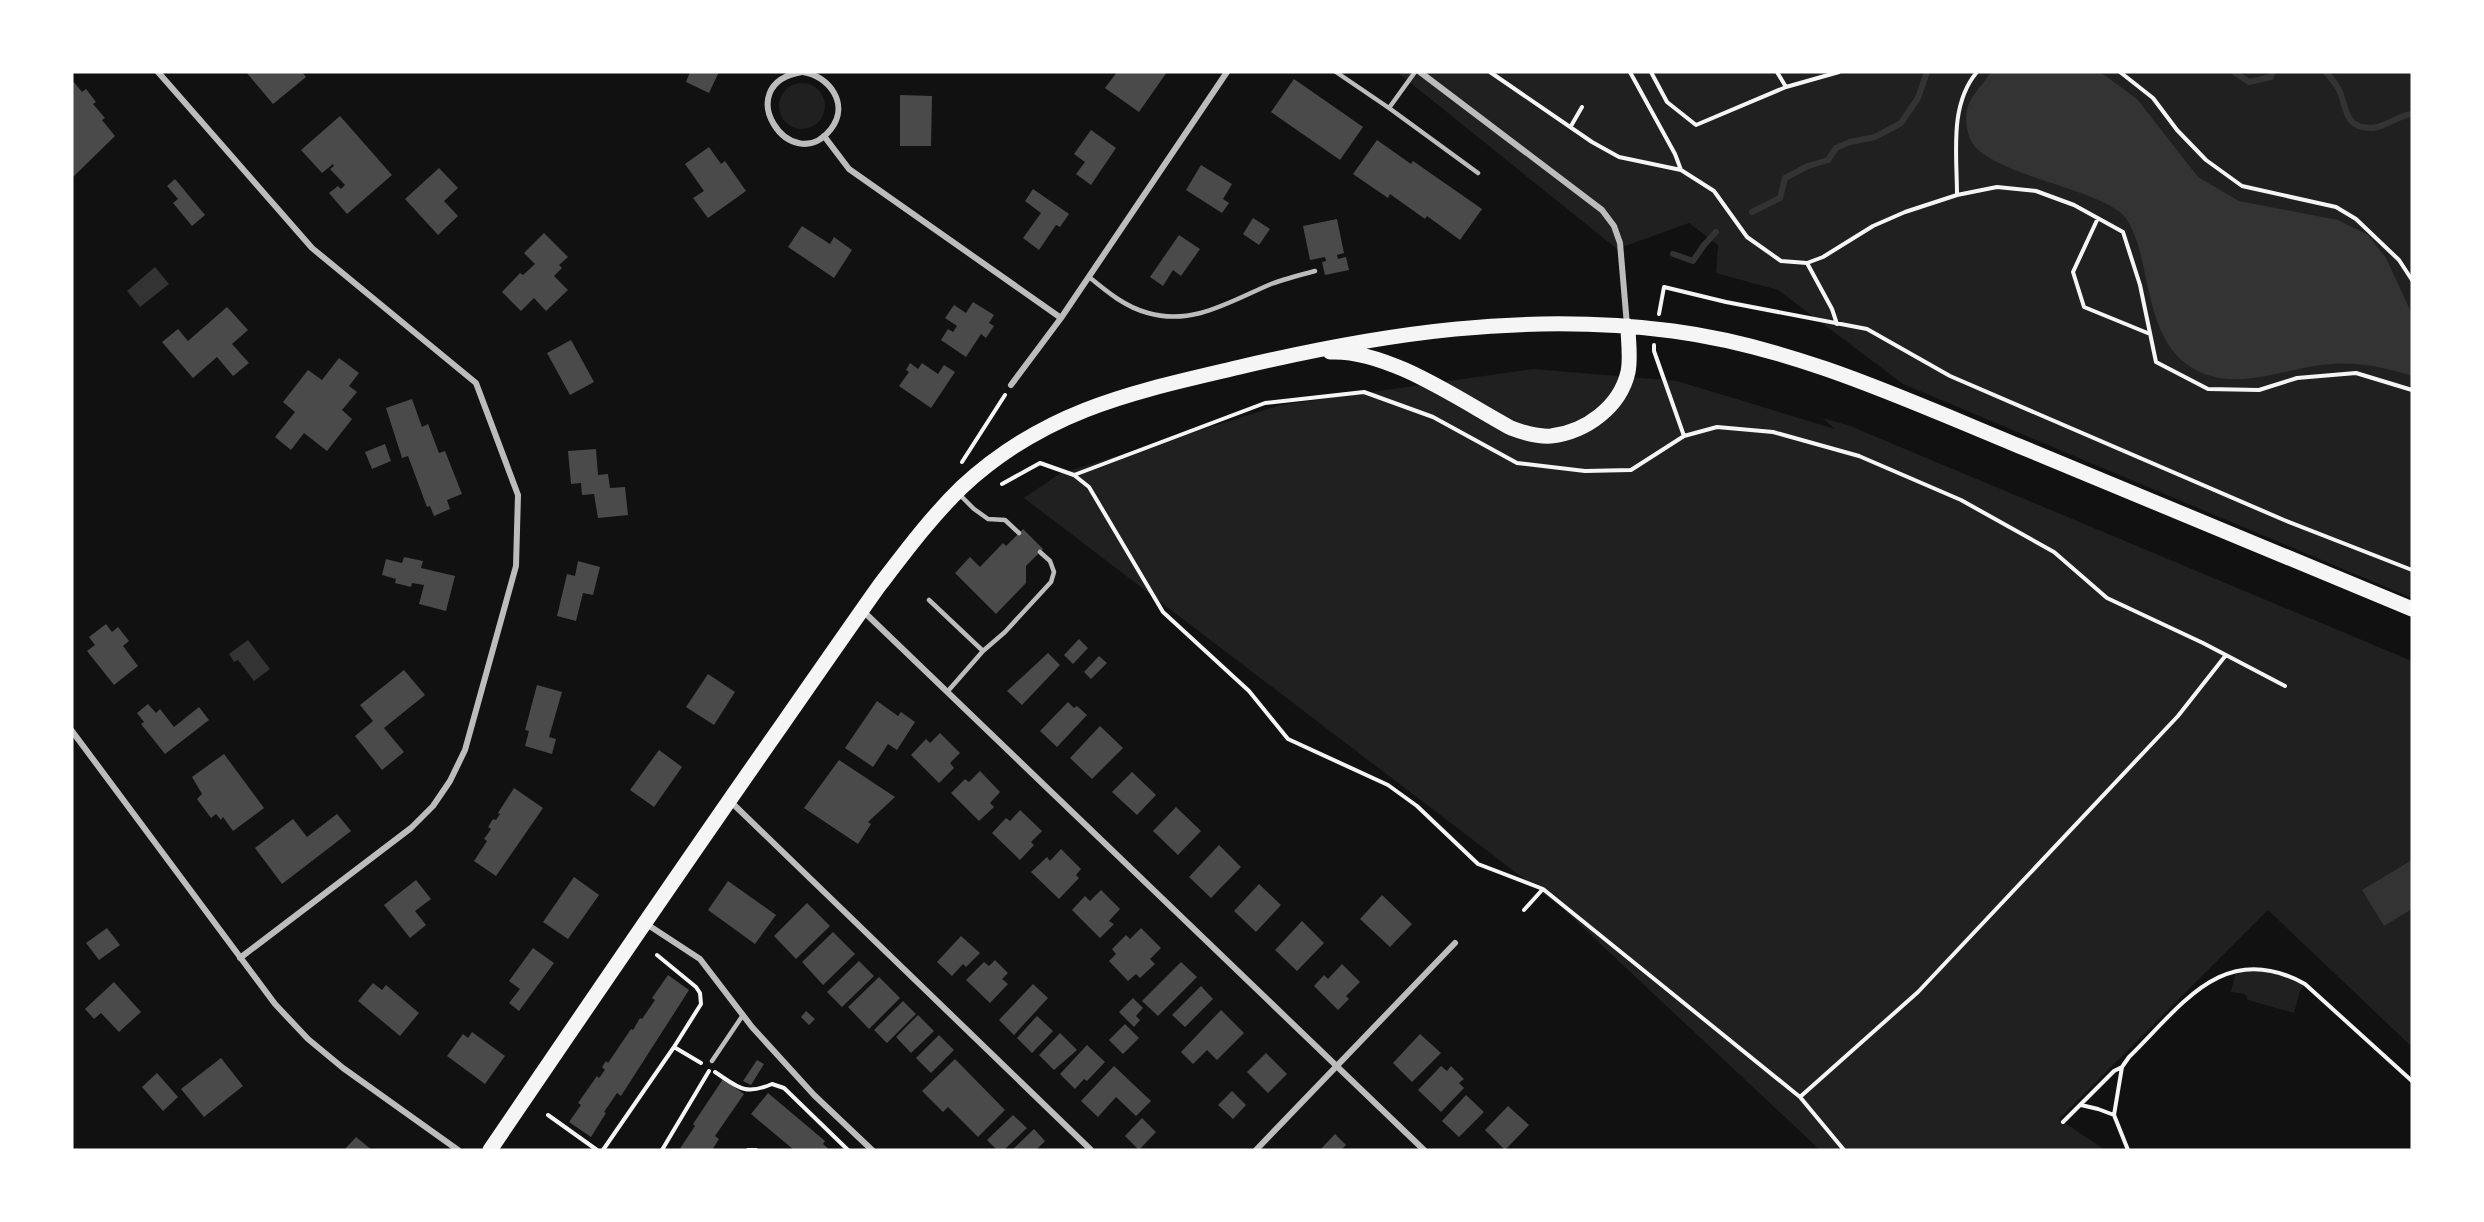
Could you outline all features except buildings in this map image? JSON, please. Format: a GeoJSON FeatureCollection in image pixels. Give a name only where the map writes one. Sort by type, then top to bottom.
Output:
{"type":"FeatureCollection","features":[{"type":"Feature","properties":{"kind":"highway"},"geometry":{"type":"LineString","coordinates":[[490,1150],[729,800],[862,610],[934,515],[957,492],[1007,452],[1034,434],[1079,411],[1126,394],[1297,353],[1386,336],[1464,327],[1542,323],[1656,329],[1745,344],[1809,362],[1908,400],[2412,609]]}},
{"type":"Feature","properties":{"kind":"highway"},"geometry":{"type":"LineString","coordinates":[[1297,353],[1336,352],[1377,359],[1397,366],[1511,428],[1530,435],[1550,436],[1570,432],[1591,423],[1607,410],[1621,390],[1628,371],[1628,326]]}},
{"type":"Feature","properties":{"kind":"street"},"geometry":{"type":"LineString","coordinates":[[158,72],[312,248],[476,383],[518,495],[516,566],[465,750],[450,781],[433,806],[411,828],[240,957]]}},
{"type":"Feature","properties":{"kind":"street"},"geometry":{"type":"LineString","coordinates":[[802,72],[823,79],[836,96],[836,118],[832,128],[824,136],[813,142],[800,143],[788,140],[778,133],[771,123],[768,105],[773,88],[782,79],[802,72]]}},
{"type":"Feature","properties":{"kind":"street"},"geometry":{"type":"LineString","coordinates":[[1011,385],[1061,318],[1227,72]]}},
{"type":"Feature","properties":{"kind":"street"},"geometry":{"type":"LineString","coordinates":[[1420,72],[1602,210],[1614,226],[1620,243],[1628,326]]}},
{"type":"Feature","properties":{"kind":"street"},"geometry":{"type":"LineString","coordinates":[[824,136],[849,169],[1061,318]]}},
{"type":"Feature","properties":{"kind":"street"},"geometry":{"type":"LineString","coordinates":[[862,610],[1424,1150]]}},
{"type":"Feature","properties":{"kind":"street"},"geometry":{"type":"LineString","coordinates":[[72,731],[275,1004],[308,1039],[343,1068],[458,1150]]}},
{"type":"Feature","properties":{"kind":"street"},"geometry":{"type":"LineString","coordinates":[[729,800],[1091,1150]]}},
{"type":"Feature","properties":{"kind":"street"},"geometry":{"type":"LineString","coordinates":[[645,922],[700,959],[742,1015],[814,1095],[872,1150]]}},
{"type":"Feature","properties":{"kind":"street"},"geometry":{"type":"LineString","coordinates":[[1256,1150],[1455,943]]}},
{"type":"Feature","properties":{"kind":"lane"},"geometry":{"type":"LineString","coordinates":[[1336,72],[1478,173]]}},
{"type":"Feature","properties":{"kind":"lane"},"geometry":{"type":"LineString","coordinates":[[1389,108],[1415,72]]}},
{"type":"Feature","properties":{"kind":"lane"},"geometry":{"type":"LineString","coordinates":[[1089,277],[1114,297],[1148,313],[1188,317],[1231,303],[1272,284],[1315,271]]}},
{"type":"Feature","properties":{"kind":"lane"},"geometry":{"type":"LineString","coordinates":[[957,492],[988,519],[1005,520],[1018,533]]}},
{"type":"Feature","properties":{"kind":"lane"},"geometry":{"type":"LineString","coordinates":[[948,691],[983,651],[1005,632],[1051,582],[1054,572],[1050,561],[1040,552]]}},
{"type":"Feature","properties":{"kind":"lane"},"geometry":{"type":"LineString","coordinates":[[929,600],[983,651]]}},
{"type":"Feature","properties":{"kind":"lane"},"geometry":{"type":"LineString","coordinates":[[712,1061],[742,1015]]}},
{"type":"Feature","properties":{"kind":"path"},"geometry":{"type":"LineString","coordinates":[[1490,72],[1592,142],[1619,157],[1681,170],[1714,191],[1747,237],[1781,261],[1807,263],[1823,257],[1873,226],[1905,212],[1957,195],[1997,187],[2037,191],[2074,205],[2123,232],[2140,285],[2156,362],[2208,389],[2259,390],[2297,378],[2356,373],[2412,390]]}},
{"type":"Feature","properties":{"kind":"path"},"geometry":{"type":"LineString","coordinates":[[1630,72],[1681,170]]}},
{"type":"Feature","properties":{"kind":"path"},"geometry":{"type":"LineString","coordinates":[[1651,72],[1668,102],[1696,125],[1786,87],[1839,72]]}},
{"type":"Feature","properties":{"kind":"path"},"geometry":{"type":"LineString","coordinates":[[1777,72],[1786,87]]}},
{"type":"Feature","properties":{"kind":"path"},"geometry":{"type":"LineString","coordinates":[[1957,195],[1957,112],[1966,85],[1977,72]]}},
{"type":"Feature","properties":{"kind":"path"},"geometry":{"type":"LineString","coordinates":[[2120,72],[2153,98],[2177,130],[2206,160],[2242,186],[2337,207],[2356,219],[2400,260],[2412,280]]}},
{"type":"Feature","properties":{"kind":"path"},"geometry":{"type":"LineString","coordinates":[[1571,126],[1582,107]]}},
{"type":"Feature","properties":{"kind":"path"},"geometry":{"type":"LineString","coordinates":[[2098,218],[2073,272],[2084,307],[2150,334]]}},
{"type":"Feature","properties":{"kind":"path"},"geometry":{"type":"LineString","coordinates":[[1807,263],[1832,309],[1837,324]]}},
{"type":"Feature","properties":{"kind":"path"},"geometry":{"type":"LineString","coordinates":[[1684,436],[1654,351],[1664,287],[1726,302],[1867,329],[1950,376],[2284,520],[2412,570]]}},
{"type":"Feature","properties":{"kind":"path"},"geometry":{"type":"LineString","coordinates":[[1074,475],[1265,403],[1364,392],[1433,417],[1517,463],[1584,471],[1631,470],[1684,436],[1718,427],[1773,432],[1859,456],[1961,500],[2054,552],[2108,598],[2285,686]]}},
{"type":"Feature","properties":{"kind":"path"},"geometry":{"type":"LineString","coordinates":[[1002,484],[1040,463],[1074,475],[1089,487],[1163,612],[1249,691],[1288,739],[1388,785],[1417,806],[1478,864],[1543,889],[1800,1097],[1844,1150]]}},
{"type":"Feature","properties":{"kind":"path"},"geometry":{"type":"LineString","coordinates":[[1800,1097],[1926,983],[2178,716],[2226,655]]}},
{"type":"Feature","properties":{"kind":"path"},"geometry":{"type":"LineString","coordinates":[[1524,910],[1543,889]]}},
{"type":"Feature","properties":{"kind":"path"},"geometry":{"type":"LineString","coordinates":[[603,1150],[701,1004],[700,993],[657,955]]}},
{"type":"Feature","properties":{"kind":"path"},"geometry":{"type":"LineString","coordinates":[[2128,1150],[2114,1115],[2122,1067],[2129,1057],[2208,981],[2230,971],[2263,969],[2286,974],[2310,987],[2412,1082]]}},
{"type":"Feature","properties":{"kind":"path"},"geometry":{"type":"LineString","coordinates":[[674,1047],[740,1089],[755,1091],[772,1084],[784,1088],[848,1150]]}},
{"type":"Feature","properties":{"kind":"path"},"geometry":{"type":"LineString","coordinates":[[2064,1122],[2114,1071],[2122,1067]]}},
{"type":"Feature","properties":{"kind":"path"},"geometry":{"type":"LineString","coordinates":[[662,1150],[711,1069]]}},
{"type":"Feature","properties":{"kind":"path"},"geometry":{"type":"LineString","coordinates":[[2080,1105],[2114,1115]]}},
{"type":"Feature","properties":{"kind":"path"},"geometry":{"type":"LineString","coordinates":[[548,1115],[597,1150]]}},
{"type":"Feature","properties":{"kind":"path"},"geometry":{"type":"LineString","coordinates":[[748,1150],[756,1150]]}},
{"type":"Feature","properties":{"kind":"shaded area"},"geometry":{"type":"Polygon","coordinates":[[[1397,72],[2412,72],[2412,598],[1903,384],[1778,290],[1716,273],[1718,245],[1689,223],[1617,249],[1397,72]]]}},
{"type":"Feature","properties":{"kind":"shaded area"},"geometry":{"type":"Polygon","coordinates":[[[1991,72],[2100,72],[2137,99],[2198,177],[2239,201],[2338,220],[2368,235],[2386,258],[2412,314],[2412,376],[2373,366],[2342,364],[2317,366],[2256,378],[2226,379],[2211,376],[2191,367],[2177,355],[2166,340],[2158,322],[2138,245],[2124,216],[2086,195],[1997,162],[1981,152],[1971,141],[1966,122],[1968,105],[1991,72]]]}},
{"type":"Feature","properties":{"kind":"shaded area"},"geometry":{"type":"Polygon","coordinates":[[[802,83],[818,90],[825,106],[818,122],[802,129],[786,122],[779,106],[786,90],[802,83]]]}},
{"type":"Feature","properties":{"kind":"shaded area"},"geometry":{"type":"Polygon","coordinates":[[[155,267],[169,284],[140,307],[127,291],[155,267]]]}},
{"type":"Feature","properties":{"kind":"shaded area"},"geometry":{"type":"Polygon","coordinates":[[[1533,369],[1677,381],[1835,429],[1823,418],[1850,426],[2412,661],[2412,1047],[2268,910],[2059,1119],[2105,1150],[1820,1150],[1561,907],[1024,498],[1059,474],[1281,405],[1533,369]]]}},
{"type":"Feature","properties":{"kind":"shaded area"},"geometry":{"type":"Polygon","coordinates":[[[248,640],[270,669],[254,681],[238,660],[234,662],[229,654],[248,640]]]}},
{"type":"Feature","properties":{"kind":"shaded area"},"geometry":{"type":"Polygon","coordinates":[[[2412,860],[2412,909],[2384,926],[2362,890],[2412,860]]]}},
{"type":"Feature","properties":{"kind":"shaded area"},"geometry":{"type":"Polygon","coordinates":[[[2263,969],[2286,973],[2305,984],[2300,991],[2294,1013],[2248,1000],[2245,994],[2231,992],[2236,971],[2263,969]]]}},
{"type":"Feature","properties":{"kind":"waterway"},"geometry":{"type":"LineString","coordinates":[[1752,212],[1780,198],[1785,178],[1808,166],[1828,160],[1836,148],[1850,142],[1875,137],[1901,123],[1918,98],[1927,72]]}},
{"type":"Feature","properties":{"kind":"waterway"},"geometry":{"type":"LineString","coordinates":[[2234,72],[2249,82],[2271,77],[2272,72]]}},
{"type":"Feature","properties":{"kind":"waterway"},"geometry":{"type":"LineString","coordinates":[[2326,72],[2339,89],[2348,117],[2356,125],[2371,128],[2412,114]]}},
{"type":"Feature","properties":{"kind":"waterway"},"geometry":{"type":"LineString","coordinates":[[1673,254],[1693,261],[1716,232]]}}]}
